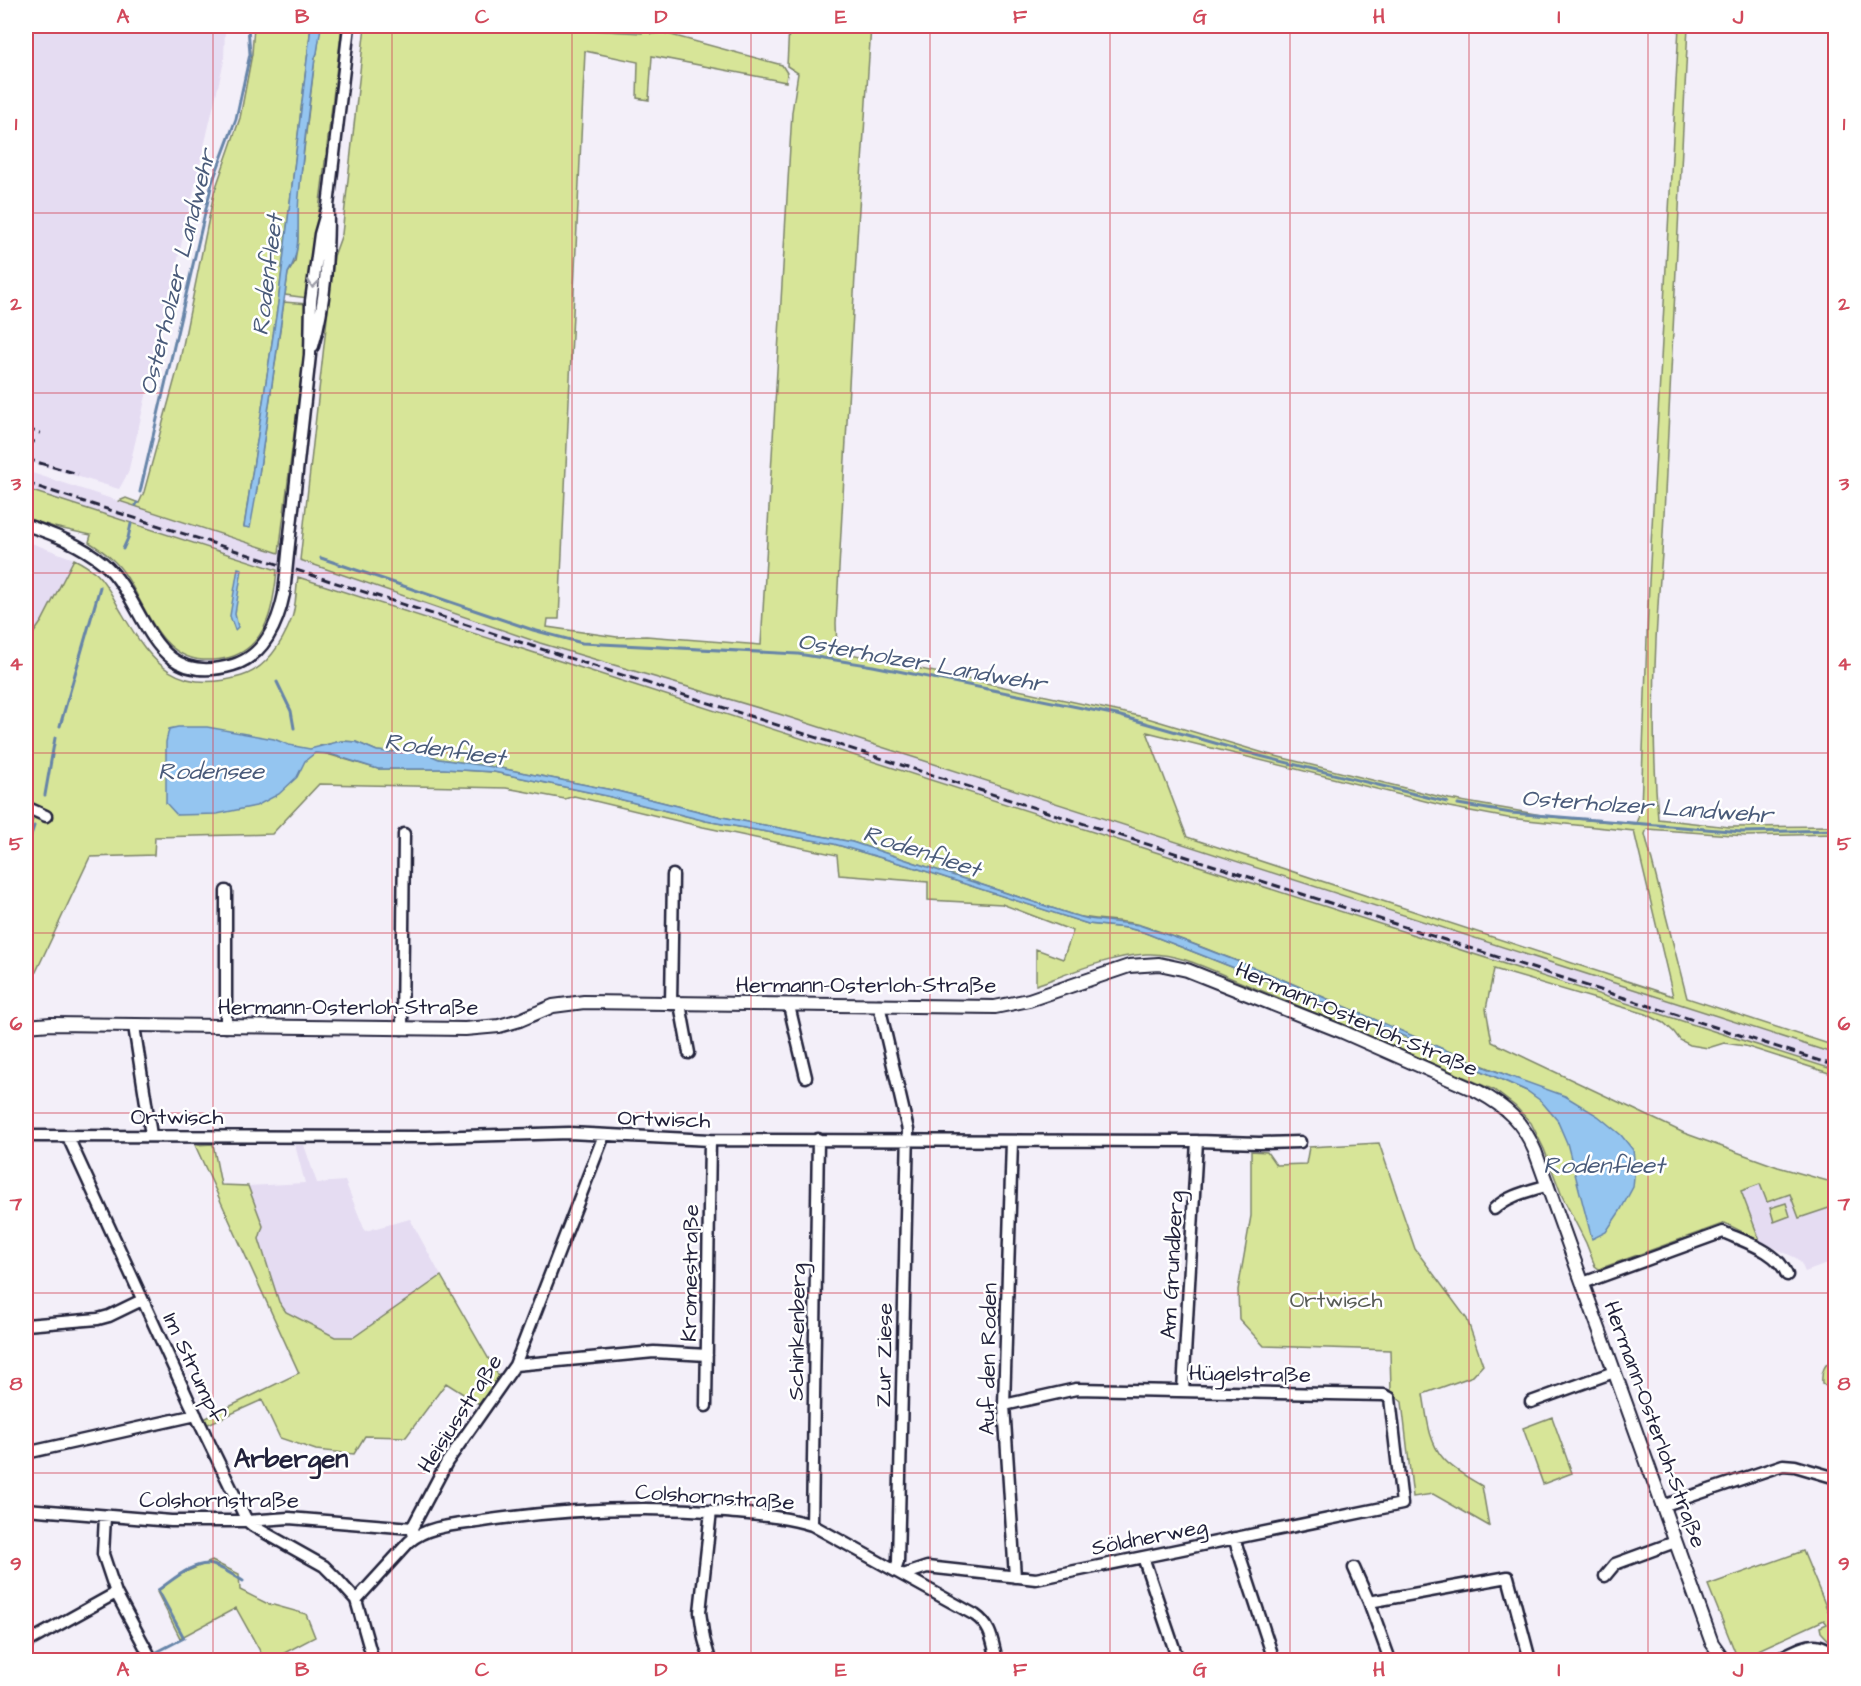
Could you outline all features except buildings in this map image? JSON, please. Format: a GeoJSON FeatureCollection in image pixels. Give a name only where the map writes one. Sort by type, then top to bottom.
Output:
{"type":"FeatureCollection","features":[{"type":"Feature","properties":{"kind":"main road"},"geometry":{"type":"LineString","coordinates":[[1780,1660],[1810,1647],[1818,1647],[1824,1649],[1835,1660]]}},
{"type":"Feature","properties":{"kind":"street"},"geometry":{"type":"LineString","coordinates":[[26,525],[60,536],[86,550],[104,564],[122,585],[155,643],[173,659],[188,666],[206,669],[238,664],[253,654],[270,634],[281,609],[284,594],[310,355],[311,301],[320,234],[328,206],[349,26]]}},
{"type":"Feature","properties":{"kind":"street"},"geometry":{"type":"LineString","coordinates":[[26,807],[46,816]]}},
{"type":"Feature","properties":{"kind":"street"},"geometry":{"type":"LineString","coordinates":[[402,1029],[404,834]]}},
{"type":"Feature","properties":{"kind":"street"},"geometry":{"type":"LineString","coordinates":[[673,875],[676,1004],[689,1053]]}},
{"type":"Feature","properties":{"kind":"street"},"geometry":{"type":"LineString","coordinates":[[226,891],[226,1027]]}},
{"type":"Feature","properties":{"kind":"street","name":"Hermann-Osterloh-Straße"},"geometry":{"type":"LineString","coordinates":[[26,1026],[51,1024],[483,1028],[520,1020],[542,1009],[565,1003],[789,1006],[1007,1005],[1029,1000],[1125,967],[1151,964],[1180,968],[1343,1032],[1479,1092],[1500,1104],[1510,1113],[1531,1141],[1675,1542],[1713,1643],[1724,1660]]}},
{"type":"Feature","properties":{"kind":"street","name":"Zur Ziese"},"geometry":{"type":"LineString","coordinates":[[879,1005],[908,1130],[899,1573]]}},
{"type":"Feature","properties":{"kind":"street"},"geometry":{"type":"LineString","coordinates":[[789,1006],[806,1077]]}},
{"type":"Feature","properties":{"kind":"street","name":"Hermann-Osterloh-Straße"},"geometry":{"type":"LineString","coordinates":[[26,1016],[51,1024]]}},
{"type":"Feature","properties":{"kind":"street"},"geometry":{"type":"LineString","coordinates":[[134,1026],[151,1136]]}},
{"type":"Feature","properties":{"kind":"street","name":"Ortwisch"},"geometry":{"type":"LineString","coordinates":[[26,1136],[426,1137],[569,1133],[710,1140],[1300,1142]]}},
{"type":"Feature","properties":{"kind":"street","name":"Heisiusstraße"},"geometry":{"type":"LineString","coordinates":[[356,1600],[413,1532],[447,1462],[515,1365],[604,1135]]}},
{"type":"Feature","properties":{"kind":"street","name":"Im Strumpf"},"geometry":{"type":"LineString","coordinates":[[68,1137],[247,1521]]}},
{"type":"Feature","properties":{"kind":"street","name":"Schinkenberg"},"geometry":{"type":"LineString","coordinates":[[812,1525],[819,1139]]}},
{"type":"Feature","properties":{"kind":"street","name":"Kromestraße"},"geometry":{"type":"LineString","coordinates":[[706,1406],[710,1140]]}},
{"type":"Feature","properties":{"kind":"street","name":"Auf den Roden"},"geometry":{"type":"LineString","coordinates":[[1012,1141],[1004,1405],[1015,1577]]}},
{"type":"Feature","properties":{"kind":"street","name":"Am Grundberg"},"geometry":{"type":"LineString","coordinates":[[1183,1391],[1197,1141]]}},
{"type":"Feature","properties":{"kind":"street"},"geometry":{"type":"LineString","coordinates":[[1494,1209],[1500,1203],[1521,1193],[1548,1185]]}},
{"type":"Feature","properties":{"kind":"street"},"geometry":{"type":"LineString","coordinates":[[1583,1283],[1723,1232],[1758,1248],[1783,1263],[1787,1275]]}},
{"type":"Feature","properties":{"kind":"street"},"geometry":{"type":"LineString","coordinates":[[26,1325],[98,1319],[142,1300]]}},
{"type":"Feature","properties":{"kind":"street"},"geometry":{"type":"LineString","coordinates":[[515,1365],[654,1352],[707,1355]]}},
{"type":"Feature","properties":{"kind":"street"},"geometry":{"type":"LineString","coordinates":[[1531,1402],[1614,1372]]}},
{"type":"Feature","properties":{"kind":"street","name":"Hügelstraße"},"geometry":{"type":"LineString","coordinates":[[1004,1405],[1076,1389],[1384,1395],[1390,1398],[1402,1504]]}},
{"type":"Feature","properties":{"kind":"street"},"geometry":{"type":"LineString","coordinates":[[26,1453],[196,1415]]}},
{"type":"Feature","properties":{"kind":"street"},"geometry":{"type":"LineString","coordinates":[[1662,1506],[1783,1466],[1803,1468],[1836,1478]]}},
{"type":"Feature","properties":{"kind":"street","name":"Söldnerweg"},"geometry":{"type":"LineString","coordinates":[[899,1573],[927,1567],[1036,1579],[1402,1504]]}},
{"type":"Feature","properties":{"kind":"street","name":"Colshornstraße"},"geometry":{"type":"LineString","coordinates":[[26,1509],[171,1521],[247,1521],[289,1518],[413,1532],[557,1512],[655,1508],[787,1517],[812,1525],[985,1623],[990,1631],[997,1660]]}},
{"type":"Feature","properties":{"kind":"street"},"geometry":{"type":"LineString","coordinates":[[710,1660],[700,1612],[711,1511]]}},
{"type":"Feature","properties":{"kind":"street"},"geometry":{"type":"LineString","coordinates":[[105,1517],[103,1554],[116,1593],[152,1660]]}},
{"type":"Feature","properties":{"kind":"street"},"geometry":{"type":"LineString","coordinates":[[247,1521],[324,1566],[356,1600],[373,1660]]}},
{"type":"Feature","properties":{"kind":"street"},"geometry":{"type":"LineString","coordinates":[[1234,1538],[1274,1660]]}},
{"type":"Feature","properties":{"kind":"street"},"geometry":{"type":"LineString","coordinates":[[1605,1576],[1615,1564],[1675,1542]]}},
{"type":"Feature","properties":{"kind":"street"},"geometry":{"type":"LineString","coordinates":[[1143,1557],[1178,1660]]}},
{"type":"Feature","properties":{"kind":"street"},"geometry":{"type":"LineString","coordinates":[[1354,1568],[1390,1660]]}},
{"type":"Feature","properties":{"kind":"street"},"geometry":{"type":"LineString","coordinates":[[1369,1602],[1508,1577],[1530,1660]]}},
{"type":"Feature","properties":{"kind":"street"},"geometry":{"type":"LineString","coordinates":[[26,1642],[116,1593]]}},
{"type":"Feature","properties":{"kind":"street","name":"Hermann-Osterloh-Straße"},"geometry":{"type":"LineString","coordinates":[[1713,1643],[1713,1660]]}},
{"type":"Feature","properties":{"kind":"shaded area"},"geometry":{"type":"Polygon","coordinates":[[[26,26],[225,26],[224,61],[128,473],[119,489],[26,461],[26,26]]]}},
{"type":"Feature","properties":{"kind":"shaded area"},"geometry":{"type":"Polygon","coordinates":[[[26,471],[300,560],[540,643],[779,714],[1835,1054],[1835,1070],[26,489],[26,471]]]}},
{"type":"Feature","properties":{"kind":"shaded area"},"geometry":{"type":"Polygon","coordinates":[[[26,541],[74,559],[42,621],[26,644],[26,541]]]}},
{"type":"Feature","properties":{"kind":"shaded area"},"geometry":{"type":"Polygon","coordinates":[[[295,1145],[304,1145],[317,1183],[345,1181],[365,1231],[410,1219],[441,1276],[354,1337],[335,1337],[286,1312],[279,1302],[258,1239],[248,1186],[305,1183],[295,1145]]]}},
{"type":"Feature","properties":{"kind":"shaded area"},"geometry":{"type":"Polygon","coordinates":[[[1760,1184],[1790,1194],[1799,1218],[1835,1206],[1835,1261],[1805,1272],[1796,1258],[1760,1241],[1741,1191],[1760,1184]]]}},
{"type":"Feature","properties":{"kind":"green space"},"geometry":{"type":"Polygon","coordinates":[[[254,26],[311,26],[278,303],[244,527],[256,495],[284,302],[308,304],[304,354],[279,553],[119,501],[126,498],[139,503],[144,492],[180,360],[214,193],[240,118],[252,54],[254,26]]]}},
{"type":"Feature","properties":{"kind":"green space"},"geometry":{"type":"Polygon","coordinates":[[[320,26],[342,26],[308,298],[285,295],[288,273],[295,262],[298,241],[298,200],[320,26]]]}},
{"type":"Feature","properties":{"kind":"green space"},"geometry":{"type":"Polygon","coordinates":[[[365,26],[589,26],[589,30],[642,33],[641,26],[651,26],[651,34],[664,33],[782,65],[787,73],[786,82],[652,56],[649,100],[637,98],[638,62],[585,51],[559,619],[548,619],[547,627],[617,637],[646,636],[761,645],[792,112],[798,73],[787,66],[789,26],[871,26],[836,623],[837,651],[1144,717],[1267,754],[1449,799],[1553,817],[1636,824],[1641,808],[1649,582],[1679,26],[1688,26],[1655,654],[1654,720],[1658,819],[1729,827],[1835,826],[1835,834],[1746,836],[1647,829],[1645,834],[1687,998],[1835,1046],[1835,1054],[779,714],[540,643],[300,560],[334,256],[342,234],[365,26]],[[1147,732],[1187,837],[1673,996],[1634,831],[1508,818],[1449,807],[1147,732]]]}},
{"type":"Feature","properties":{"kind":"green space"},"geometry":{"type":"Polygon","coordinates":[[[26,489],[277,570],[271,608],[262,631],[246,650],[226,658],[203,660],[188,657],[175,650],[156,628],[122,571],[109,557],[89,542],[91,535],[26,518],[26,489]]]}},
{"type":"Feature","properties":{"kind":"green space"},"geometry":{"type":"Polygon","coordinates":[[[74,559],[101,578],[133,631],[156,661],[169,671],[184,678],[220,681],[251,672],[273,653],[292,618],[298,577],[1835,1070],[1835,1075],[1745,1046],[1724,1043],[1708,1048],[1690,1045],[1680,1040],[1664,1023],[1646,1014],[1494,969],[1486,1009],[1492,1042],[1684,1133],[1778,1167],[1835,1183],[1835,1206],[1799,1218],[1790,1194],[1767,1202],[1760,1184],[1741,1191],[1760,1241],[1725,1223],[1599,1269],[1595,1266],[1562,1196],[1544,1149],[1531,1123],[1515,1106],[1494,1090],[1342,1024],[1173,956],[1132,955],[1090,966],[1036,985],[1036,949],[1063,959],[1073,931],[1002,904],[928,900],[928,882],[839,875],[837,855],[703,827],[574,796],[565,799],[506,788],[319,784],[272,834],[155,837],[154,855],[90,857],[26,993],[26,844],[35,812],[26,808],[26,644],[42,621],[74,559]],[[342,741],[320,746],[323,753],[378,769],[494,772],[607,796],[706,821],[834,844],[1088,924],[1143,932],[1374,1023],[1527,1091],[1530,1084],[1272,975],[1140,925],[1073,915],[852,842],[722,817],[617,791],[500,768],[439,759],[420,751],[406,749],[390,753],[377,751],[356,742],[342,741]]]}},
{"type":"Feature","properties":{"kind":"green space"},"geometry":{"type":"Polygon","coordinates":[[[1379,1143],[1415,1249],[1467,1319],[1483,1365],[1473,1376],[1423,1394],[1434,1444],[1451,1466],[1482,1486],[1489,1526],[1433,1494],[1413,1497],[1402,1402],[1391,1392],[1390,1350],[1264,1346],[1239,1319],[1238,1290],[1251,1216],[1251,1151],[1267,1152],[1276,1165],[1306,1164],[1309,1147],[1379,1143]]]}},
{"type":"Feature","properties":{"kind":"green space"},"geometry":{"type":"Polygon","coordinates":[[[213,1144],[221,1185],[248,1186],[263,1226],[259,1239],[279,1302],[286,1312],[335,1337],[354,1337],[441,1276],[499,1377],[479,1404],[446,1383],[406,1437],[365,1436],[354,1454],[316,1450],[280,1438],[262,1400],[206,1425],[204,1419],[299,1373],[195,1145],[213,1144]]]}},
{"type":"Feature","properties":{"kind":"green space"},"geometry":{"type":"Polygon","coordinates":[[[1786,1203],[1790,1216],[1774,1222],[1770,1208],[1786,1203]]]}},
{"type":"Feature","properties":{"kind":"green space"},"geometry":{"type":"Polygon","coordinates":[[[1835,1358],[1835,1391],[1822,1383],[1822,1379],[1826,1365],[1835,1358]]]}},
{"type":"Feature","properties":{"kind":"green space"},"geometry":{"type":"Polygon","coordinates":[[[1552,1417],[1572,1473],[1543,1484],[1523,1428],[1552,1417]]]}},
{"type":"Feature","properties":{"kind":"green space"},"geometry":{"type":"Polygon","coordinates":[[[1803,1551],[1830,1616],[1835,1614],[1835,1647],[1821,1632],[1820,1627],[1827,1624],[1824,1620],[1743,1657],[1735,1652],[1708,1585],[1803,1551]]]}},
{"type":"Feature","properties":{"kind":"green space"},"geometry":{"type":"Polygon","coordinates":[[[212,1561],[239,1574],[240,1590],[266,1603],[306,1614],[315,1637],[271,1660],[265,1660],[236,1608],[180,1638],[157,1592],[180,1574],[212,1561]]]}},
{"type":"Feature","properties":{"kind":"water"},"geometry":{"type":"Polygon","coordinates":[[[311,26],[321,27],[302,162],[296,255],[288,273],[250,528],[244,527],[278,303],[311,26]]]}},
{"type":"Feature","properties":{"kind":"water"},"geometry":{"type":"Polygon","coordinates":[[[238,568],[242,569],[235,614],[238,627],[235,630],[230,616],[238,568]]]}},
{"type":"Feature","properties":{"kind":"water","name":"Rodensee"},"geometry":{"type":"Polygon","coordinates":[[[207,727],[274,739],[310,749],[341,741],[356,742],[377,751],[390,752],[406,749],[420,751],[439,759],[500,768],[617,791],[722,817],[852,842],[1073,915],[1139,925],[1265,972],[1487,1068],[1565,1096],[1598,1116],[1621,1135],[1633,1150],[1635,1167],[1633,1187],[1606,1232],[1592,1239],[1567,1143],[1557,1120],[1541,1101],[1527,1091],[1374,1023],[1143,932],[1088,924],[834,844],[706,821],[607,796],[494,772],[378,769],[330,754],[315,753],[305,761],[297,777],[279,794],[256,806],[217,814],[177,815],[166,803],[166,742],[169,729],[207,727]]]}},
{"type":"Feature","properties":{"kind":"waterway","name":"Osterholzer Landwehr"},"geometry":{"type":"LineString","coordinates":[[140,492],[212,183],[236,119],[250,54],[248,26]]}},
{"type":"Feature","properties":{"kind":"waterway"},"geometry":{"type":"LineString","coordinates":[[123,549],[131,524]]}},
{"type":"Feature","properties":{"kind":"waterway","name":"Osterholzer Landwehr"},"geometry":{"type":"LineString","coordinates":[[321,558],[533,630],[582,643],[798,654],[873,666],[1117,715],[1260,756],[1447,802]]}},
{"type":"Feature","properties":{"kind":"waterway"},"geometry":{"type":"LineString","coordinates":[[60,726],[100,587]]}},
{"type":"Feature","properties":{"kind":"waterway","name":"Rodenfleet"},"geometry":{"type":"LineString","coordinates":[[277,682],[291,711],[294,728]]}},
{"type":"Feature","properties":{"kind":"waterway"},"geometry":{"type":"LineString","coordinates":[[45,795],[55,738]]}},
{"type":"Feature","properties":{"kind":"waterway","name":"Osterholzer Landwehr"},"geometry":{"type":"LineString","coordinates":[[1458,804],[1511,813],[1742,832],[1836,830]]}},
{"type":"Feature","properties":{"kind":"waterway"},"geometry":{"type":"LineString","coordinates":[[26,850],[34,826]]}},
{"type":"Feature","properties":{"kind":"waterway"},"geometry":{"type":"LineString","coordinates":[[155,1653],[184,1638],[158,1590],[191,1568],[206,1564],[220,1568],[243,1581]]}},
{"type":"Feature","properties":{"kind":"railway"},"geometry":{"type":"LineString","coordinates":[[26,429],[40,433]]}},
{"type":"Feature","properties":{"kind":"railway"},"geometry":{"type":"LineString","coordinates":[[26,440],[35,442]]}},
{"type":"Feature","properties":{"kind":"railway"},"geometry":{"type":"LineString","coordinates":[[26,459],[78,474]]}},
{"type":"Feature","properties":{"kind":"railway"},"geometry":{"type":"LineString","coordinates":[[26,483],[1836,1066]]}},
{"type":"Feature","properties":{"kind":"district","name":"Arbergen"},"geometry":{"type":"Point","coordinates":[291,1458]}}]}
